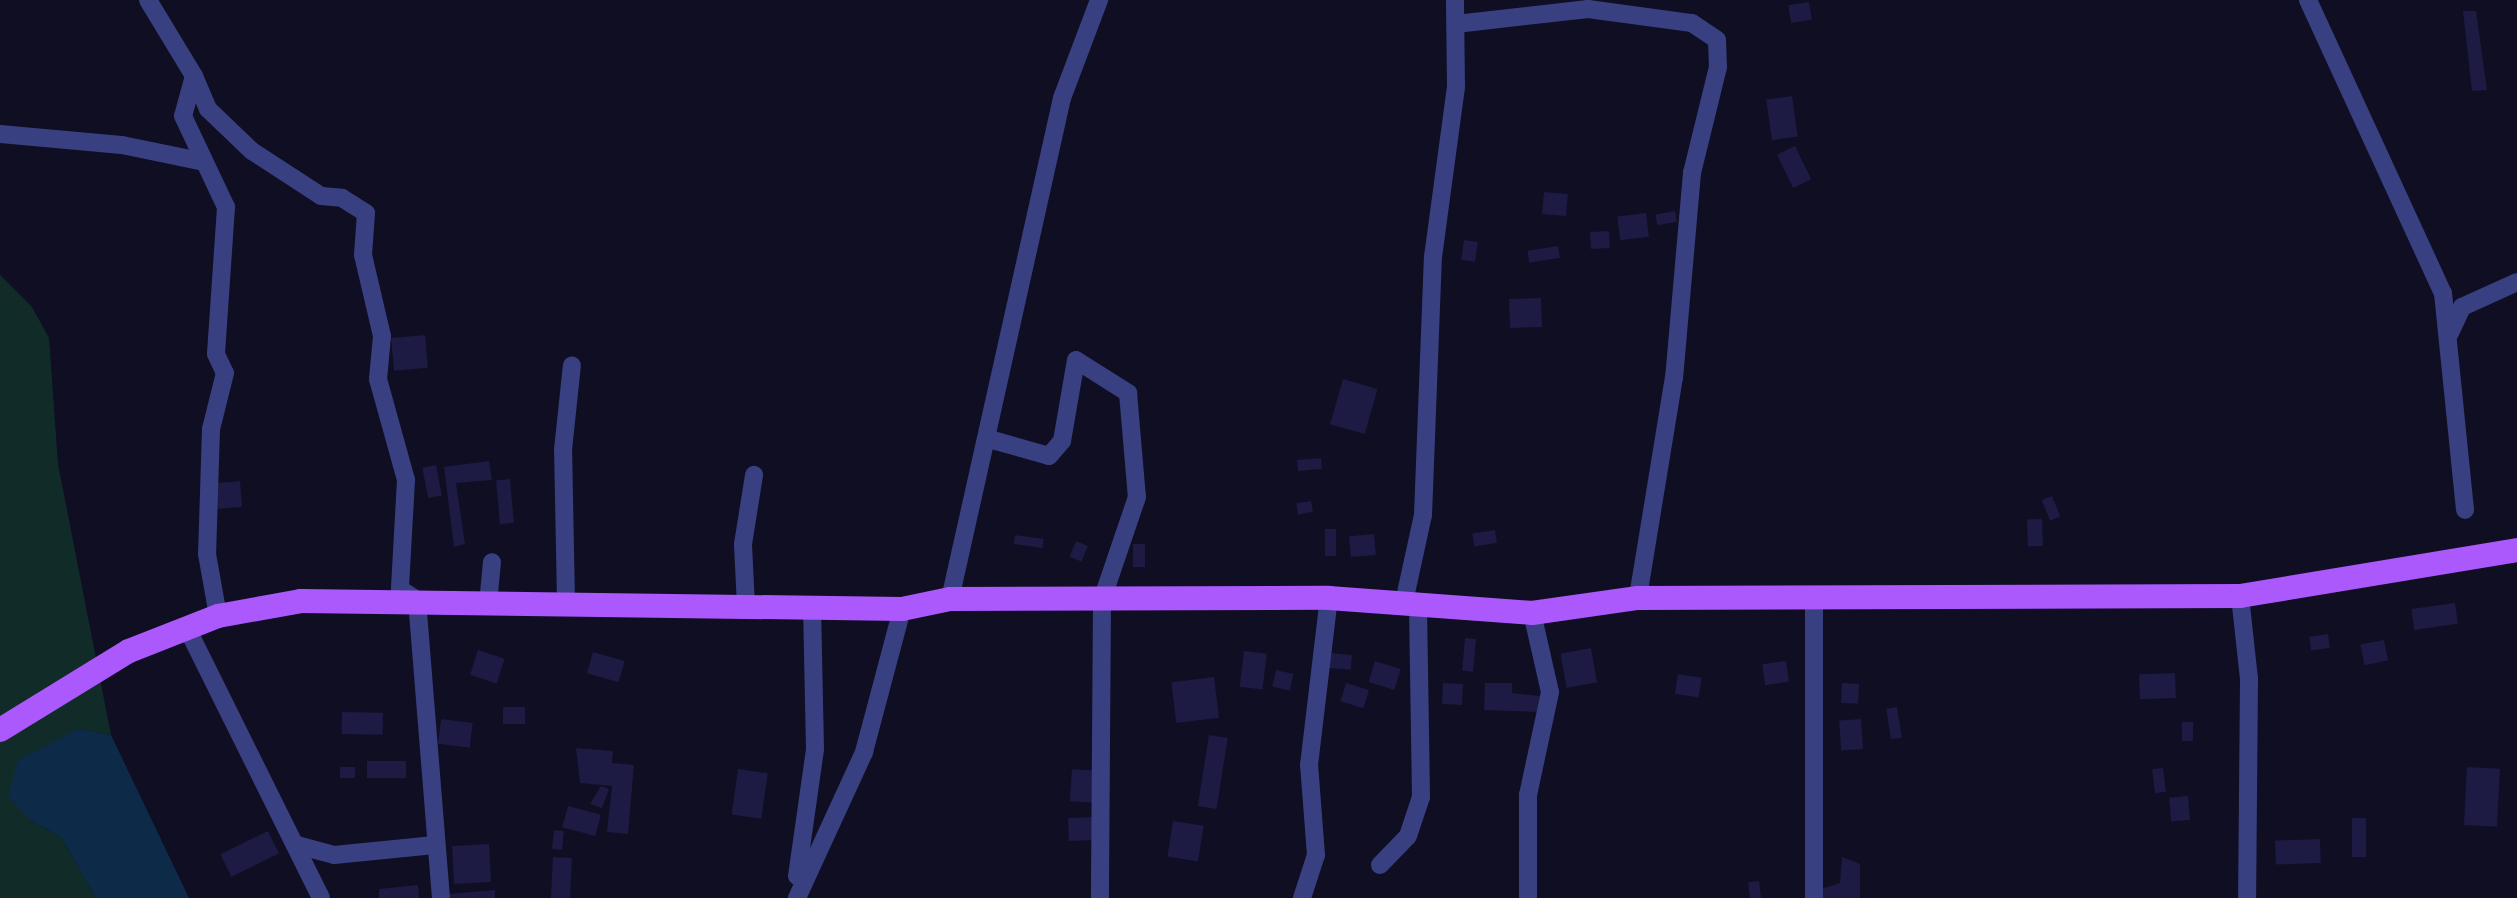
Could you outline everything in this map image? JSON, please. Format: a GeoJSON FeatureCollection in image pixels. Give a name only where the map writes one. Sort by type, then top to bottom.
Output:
{"type":"FeatureCollection","features":[{"type":"Feature","properties":{"kind":"main road"},"geometry":{"type":"LineString","coordinates":[[0,730],[129,651],[218,616],[301,601],[812,605],[902,609],[950,599],[1329,598],[1532,613],[1638,598],[1814,600],[2240,596],[2517,550]]}},
{"type":"Feature","properties":{"kind":"street"},"geometry":{"type":"LineString","coordinates":[[148,0],[194,76],[208,109],[252,151],[321,196],[342,198],[366,213],[363,255],[382,336],[378,379],[406,480],[400,589],[417,600],[441,898]]}},
{"type":"Feature","properties":{"kind":"street"},"geometry":{"type":"LineString","coordinates":[[950,599],[989,439],[1062,98],[1099,0]]}},
{"type":"Feature","properties":{"kind":"street"},"geometry":{"type":"LineString","coordinates":[[1380,865],[1408,836],[1421,797],[1411,603],[1423,515],[1433,257],[1456,87],[1455,0]]}},
{"type":"Feature","properties":{"kind":"street"},"geometry":{"type":"LineString","coordinates":[[2308,0],[2432,265],[2450,333],[2465,510]]}},
{"type":"Feature","properties":{"kind":"street"},"geometry":{"type":"LineString","coordinates":[[1456,24],[1544,7],[1591,5],[1692,23],[1717,40],[1718,67],[1692,173],[1674,377],[1638,598]]}},
{"type":"Feature","properties":{"kind":"street"},"geometry":{"type":"LineString","coordinates":[[194,76],[183,116],[200,161],[226,207],[216,354],[225,373],[211,429],[207,554],[218,616]]}},
{"type":"Feature","properties":{"kind":"street"},"geometry":{"type":"LineString","coordinates":[[0,134],[122,145],[200,161]]}},
{"type":"Feature","properties":{"kind":"street"},"geometry":{"type":"LineString","coordinates":[[2450,333],[2462,307],[2517,282]]}},
{"type":"Feature","properties":{"kind":"street"},"geometry":{"type":"LineString","coordinates":[[989,439],[1049,456],[1062,441],[1076,360],[1128,393],[1137,497],[1102,600],[1100,898]]}},
{"type":"Feature","properties":{"kind":"street"},"geometry":{"type":"LineString","coordinates":[[566,602],[563,450],[572,365]]}},
{"type":"Feature","properties":{"kind":"street"},"geometry":{"type":"LineString","coordinates":[[746,606],[743,544],[754,475]]}},
{"type":"Feature","properties":{"kind":"street"},"geometry":{"type":"LineString","coordinates":[[488,604],[492,562]]}},
{"type":"Feature","properties":{"kind":"street"},"geometry":{"type":"LineString","coordinates":[[2240,596],[2249,679],[2247,898]]}},
{"type":"Feature","properties":{"kind":"street"},"geometry":{"type":"LineString","coordinates":[[1302,898],[1316,855],[1309,765],[1329,598]]}},
{"type":"Feature","properties":{"kind":"street"},"geometry":{"type":"LineString","coordinates":[[1814,600],[1814,898]]}},
{"type":"Feature","properties":{"kind":"street"},"geometry":{"type":"LineString","coordinates":[[794,898],[815,749],[812,605]]}},
{"type":"Feature","properties":{"kind":"street"},"geometry":{"type":"LineString","coordinates":[[794,898],[864,752],[902,609]]}},
{"type":"Feature","properties":{"kind":"street"},"geometry":{"type":"LineString","coordinates":[[1528,898],[1528,795],[1550,692],[1532,613]]}},
{"type":"Feature","properties":{"kind":"street"},"geometry":{"type":"LineString","coordinates":[[187,628],[321,898]]}},
{"type":"Feature","properties":{"kind":"street"},"geometry":{"type":"LineString","coordinates":[[297,845],[334,855],[435,845]]}},
{"type":"Feature","properties":{"kind":"green space"},"geometry":{"type":"Polygon","coordinates":[[[0,275],[32,307],[49,338],[58,464],[111,735],[78,729],[30,820],[61,837],[96,898],[0,898],[0,275]]]}},
{"type":"Feature","properties":{"kind":"water"},"geometry":{"type":"Polygon","coordinates":[[[78,729],[111,735],[189,898],[96,898],[61,837],[30,820],[8,796],[18,760],[78,729]]]}},
{"type":"Feature","properties":{"kind":"building"},"geometry":{"type":"Polygon","coordinates":[[[1809,2],[1812,20],[1791,23],[1788,5],[1809,2]]]}},
{"type":"Feature","properties":{"kind":"building"},"geometry":{"type":"Polygon","coordinates":[[[2463,11],[2476,11],[2487,90],[2472,91],[2463,11]]]}},
{"type":"Feature","properties":{"kind":"building"},"geometry":{"type":"Polygon","coordinates":[[[1792,96],[1798,137],[1772,140],[1766,100],[1792,96]]]}},
{"type":"Feature","properties":{"kind":"building"},"geometry":{"type":"Polygon","coordinates":[[[1795,146],[1811,179],[1793,188],[1777,155],[1795,146]]]}},
{"type":"Feature","properties":{"kind":"building"},"geometry":{"type":"Polygon","coordinates":[[[1544,192],[1568,194],[1566,216],[1542,214],[1544,192]]]}},
{"type":"Feature","properties":{"kind":"building"},"geometry":{"type":"Polygon","coordinates":[[[1675,211],[1677,222],[1657,225],[1655,214],[1675,211]]]}},
{"type":"Feature","properties":{"kind":"building"},"geometry":{"type":"Polygon","coordinates":[[[1646,213],[1649,237],[1620,240],[1617,217],[1646,213]]]}},
{"type":"Feature","properties":{"kind":"building"},"geometry":{"type":"Polygon","coordinates":[[[1609,231],[1610,248],[1591,249],[1590,232],[1609,231]]]}},
{"type":"Feature","properties":{"kind":"building"},"geometry":{"type":"Polygon","coordinates":[[[1464,240],[1478,242],[1475,262],[1461,260],[1464,240]]]}},
{"type":"Feature","properties":{"kind":"building"},"geometry":{"type":"Polygon","coordinates":[[[1558,246],[1560,258],[1529,263],[1527,251],[1558,246]]]}},
{"type":"Feature","properties":{"kind":"building"},"geometry":{"type":"Polygon","coordinates":[[[1541,298],[1542,327],[1510,328],[1509,299],[1541,298]]]}},
{"type":"Feature","properties":{"kind":"building"},"geometry":{"type":"Polygon","coordinates":[[[425,335],[428,368],[394,371],[391,338],[425,335]]]}},
{"type":"Feature","properties":{"kind":"building"},"geometry":{"type":"Polygon","coordinates":[[[1343,379],[1378,389],[1365,434],[1330,424],[1343,379]]]}},
{"type":"Feature","properties":{"kind":"building"},"geometry":{"type":"Polygon","coordinates":[[[1321,458],[1322,469],[1298,471],[1297,460],[1321,458]]]}},
{"type":"Feature","properties":{"kind":"building"},"geometry":{"type":"Polygon","coordinates":[[[489,461],[492,480],[456,483],[465,544],[454,547],[444,467],[489,461]]]}},
{"type":"Feature","properties":{"kind":"building"},"geometry":{"type":"Polygon","coordinates":[[[436,465],[442,495],[428,498],[422,468],[436,465]]]}},
{"type":"Feature","properties":{"kind":"building"},"geometry":{"type":"Polygon","coordinates":[[[510,479],[514,523],[500,524],[496,480],[510,479]]]}},
{"type":"Feature","properties":{"kind":"building"},"geometry":{"type":"Polygon","coordinates":[[[240,481],[242,507],[216,509],[218,483],[240,481]]]}},
{"type":"Feature","properties":{"kind":"building"},"geometry":{"type":"Polygon","coordinates":[[[2052,496],[2060,516],[2050,521],[2042,500],[2052,496]]]}},
{"type":"Feature","properties":{"kind":"building"},"geometry":{"type":"Polygon","coordinates":[[[1311,501],[1313,512],[1298,514],[1296,504],[1311,501]]]}},
{"type":"Feature","properties":{"kind":"building"},"geometry":{"type":"Polygon","coordinates":[[[2042,519],[2043,546],[2028,547],[2027,520],[2042,519]]]}},
{"type":"Feature","properties":{"kind":"building"},"geometry":{"type":"Polygon","coordinates":[[[1325,529],[1336,529],[1336,556],[1325,556],[1325,529]]]}},
{"type":"Feature","properties":{"kind":"building"},"geometry":{"type":"Polygon","coordinates":[[[1495,530],[1497,543],[1474,546],[1472,534],[1495,530]]]}},
{"type":"Feature","properties":{"kind":"building"},"geometry":{"type":"Polygon","coordinates":[[[1374,534],[1376,555],[1351,557],[1349,536],[1374,534]]]}},
{"type":"Feature","properties":{"kind":"building"},"geometry":{"type":"Polygon","coordinates":[[[1015,535],[1044,539],[1042,548],[1014,544],[1015,535]]]}},
{"type":"Feature","properties":{"kind":"building"},"geometry":{"type":"Polygon","coordinates":[[[1076,541],[1088,546],[1081,562],[1069,557],[1076,541]]]}},
{"type":"Feature","properties":{"kind":"building"},"geometry":{"type":"Polygon","coordinates":[[[1133,544],[1145,544],[1145,567],[1133,567],[1133,544]]]}},
{"type":"Feature","properties":{"kind":"building"},"geometry":{"type":"Polygon","coordinates":[[[2455,603],[2458,624],[2414,630],[2411,609],[2455,603]]]}},
{"type":"Feature","properties":{"kind":"building"},"geometry":{"type":"Polygon","coordinates":[[[2328,634],[2330,648],[2311,651],[2309,637],[2328,634]]]}},
{"type":"Feature","properties":{"kind":"building"},"geometry":{"type":"Polygon","coordinates":[[[1465,638],[1476,639],[1473,672],[1462,671],[1465,638]]]}},
{"type":"Feature","properties":{"kind":"building"},"geometry":{"type":"Polygon","coordinates":[[[2384,640],[2388,661],[2364,665],[2360,645],[2384,640]]]}},
{"type":"Feature","properties":{"kind":"building"},"geometry":{"type":"Polygon","coordinates":[[[1591,648],[1597,682],[1567,688],[1560,653],[1591,648]]]}},
{"type":"Feature","properties":{"kind":"building"},"geometry":{"type":"Polygon","coordinates":[[[478,650],[505,659],[497,683],[470,675],[478,650]]]}},
{"type":"Feature","properties":{"kind":"building"},"geometry":{"type":"Polygon","coordinates":[[[1244,651],[1267,654],[1262,690],[1240,687],[1244,651]]]}},
{"type":"Feature","properties":{"kind":"building"},"geometry":{"type":"Polygon","coordinates":[[[593,652],[625,661],[619,682],[587,673],[593,652]]]}},
{"type":"Feature","properties":{"kind":"building"},"geometry":{"type":"Polygon","coordinates":[[[1330,653],[1352,655],[1351,670],[1329,668],[1330,653]]]}},
{"type":"Feature","properties":{"kind":"building"},"geometry":{"type":"Polygon","coordinates":[[[1375,661],[1401,669],[1394,690],[1369,682],[1375,661]]]}},
{"type":"Feature","properties":{"kind":"building"},"geometry":{"type":"Polygon","coordinates":[[[1786,661],[1789,682],[1765,685],[1762,664],[1786,661]]]}},
{"type":"Feature","properties":{"kind":"building"},"geometry":{"type":"Polygon","coordinates":[[[1276,670],[1294,674],[1290,691],[1272,687],[1276,670]]]}},
{"type":"Feature","properties":{"kind":"building"},"geometry":{"type":"Polygon","coordinates":[[[2175,673],[2176,698],[2140,699],[2139,674],[2175,673]]]}},
{"type":"Feature","properties":{"kind":"building"},"geometry":{"type":"Polygon","coordinates":[[[1678,674],[1702,678],[1699,698],[1675,694],[1678,674]]]}},
{"type":"Feature","properties":{"kind":"building"},"geometry":{"type":"Polygon","coordinates":[[[1214,677],[1219,718],[1176,723],[1171,682],[1214,677]]]}},
{"type":"Feature","properties":{"kind":"building"},"geometry":{"type":"Polygon","coordinates":[[[1346,683],[1369,690],[1363,708],[1340,701],[1346,683]]]}},
{"type":"Feature","properties":{"kind":"building"},"geometry":{"type":"Polygon","coordinates":[[[1443,683],[1463,684],[1462,705],[1442,704],[1443,683]]]}},
{"type":"Feature","properties":{"kind":"building"},"geometry":{"type":"Polygon","coordinates":[[[1485,683],[1512,683],[1512,693],[1540,696],[1538,712],[1484,710],[1485,683]]]}},
{"type":"Feature","properties":{"kind":"building"},"geometry":{"type":"Polygon","coordinates":[[[1842,683],[1859,684],[1858,704],[1841,703],[1842,683]]]}},
{"type":"Feature","properties":{"kind":"building"},"geometry":{"type":"Polygon","coordinates":[[[503,707],[525,707],[525,724],[503,724],[503,707]]]}},
{"type":"Feature","properties":{"kind":"building"},"geometry":{"type":"Polygon","coordinates":[[[1897,707],[1902,738],[1891,739],[1886,709],[1897,707]]]}},
{"type":"Feature","properties":{"kind":"building"},"geometry":{"type":"Polygon","coordinates":[[[342,712],[383,713],[383,735],[342,734],[342,712]]]}},
{"type":"Feature","properties":{"kind":"building"},"geometry":{"type":"Polygon","coordinates":[[[441,719],[473,723],[470,748],[438,744],[441,719]]]}},
{"type":"Feature","properties":{"kind":"building"},"geometry":{"type":"Polygon","coordinates":[[[1861,719],[1863,749],[1841,750],[1839,721],[1861,719]]]}},
{"type":"Feature","properties":{"kind":"building"},"geometry":{"type":"Polygon","coordinates":[[[2182,722],[2193,722],[2193,741],[2182,741],[2182,722]]]}},
{"type":"Feature","properties":{"kind":"building"},"geometry":{"type":"Polygon","coordinates":[[[1209,735],[1228,738],[1217,809],[1198,806],[1209,735]]]}},
{"type":"Feature","properties":{"kind":"building"},"geometry":{"type":"Polygon","coordinates":[[[576,748],[613,751],[612,763],[634,765],[628,834],[607,832],[612,786],[580,783],[576,748]]]}},
{"type":"Feature","properties":{"kind":"building"},"geometry":{"type":"Polygon","coordinates":[[[367,761],[406,761],[406,778],[367,778],[367,761]]]}},
{"type":"Feature","properties":{"kind":"building"},"geometry":{"type":"Polygon","coordinates":[[[340,767],[355,767],[355,778],[340,778],[340,767]]]}},
{"type":"Feature","properties":{"kind":"building"},"geometry":{"type":"Polygon","coordinates":[[[2467,767],[2500,769],[2497,827],[2464,825],[2467,767]]]}},
{"type":"Feature","properties":{"kind":"building"},"geometry":{"type":"Polygon","coordinates":[[[2163,768],[2166,792],[2155,793],[2152,769],[2163,768]]]}},
{"type":"Feature","properties":{"kind":"building"},"geometry":{"type":"Polygon","coordinates":[[[738,769],[768,773],[761,819],[732,815],[738,769]]]}},
{"type":"Feature","properties":{"kind":"building"},"geometry":{"type":"Polygon","coordinates":[[[1072,769],[1098,771],[1096,803],[1070,801],[1072,769]]]}},
{"type":"Feature","properties":{"kind":"building"},"geometry":{"type":"Polygon","coordinates":[[[601,786],[609,789],[602,808],[590,804],[601,786]]]}},
{"type":"Feature","properties":{"kind":"building"},"geometry":{"type":"Polygon","coordinates":[[[2188,796],[2190,820],[2171,822],[2169,798],[2188,796]]]}},
{"type":"Feature","properties":{"kind":"building"},"geometry":{"type":"Polygon","coordinates":[[[568,806],[601,815],[595,836],[562,827],[568,806]]]}},
{"type":"Feature","properties":{"kind":"building"},"geometry":{"type":"Polygon","coordinates":[[[1094,817],[1095,840],[1069,841],[1068,818],[1094,817]]]}},
{"type":"Feature","properties":{"kind":"building"},"geometry":{"type":"Polygon","coordinates":[[[2352,818],[2366,818],[2366,857],[2352,857],[2352,818]]]}},
{"type":"Feature","properties":{"kind":"building"},"geometry":{"type":"Polygon","coordinates":[[[1173,821],[1204,826],[1198,861],[1167,857],[1173,821]]]}},
{"type":"Feature","properties":{"kind":"building"},"geometry":{"type":"Polygon","coordinates":[[[554,830],[564,831],[562,850],[552,849],[554,830]]]}},
{"type":"Feature","properties":{"kind":"building"},"geometry":{"type":"Polygon","coordinates":[[[268,831],[279,853],[231,877],[220,854],[268,831]]]}},
{"type":"Feature","properties":{"kind":"building"},"geometry":{"type":"Polygon","coordinates":[[[2320,839],[2321,863],[2276,865],[2275,841],[2320,839]]]}},
{"type":"Feature","properties":{"kind":"building"},"geometry":{"type":"Polygon","coordinates":[[[489,844],[491,882],[454,884],[452,846],[489,844]]]}},
{"type":"Feature","properties":{"kind":"building"},"geometry":{"type":"Polygon","coordinates":[[[553,857],[572,858],[570,898],[551,898],[553,857]]]}},
{"type":"Feature","properties":{"kind":"building"},"geometry":{"type":"Polygon","coordinates":[[[1842,857],[1860,864],[1860,898],[1819,898],[1818,890],[1840,883],[1842,857]]]}},
{"type":"Feature","properties":{"kind":"building"},"geometry":{"type":"Polygon","coordinates":[[[1759,881],[1761,898],[1750,898],[1748,882],[1759,881]]]}},
{"type":"Feature","properties":{"kind":"building"},"geometry":{"type":"Polygon","coordinates":[[[418,885],[419,898],[379,898],[379,889],[418,885]]]}},
{"type":"Feature","properties":{"kind":"building"},"geometry":{"type":"Polygon","coordinates":[[[495,890],[495,898],[448,898],[448,894],[495,890]]]}}]}
